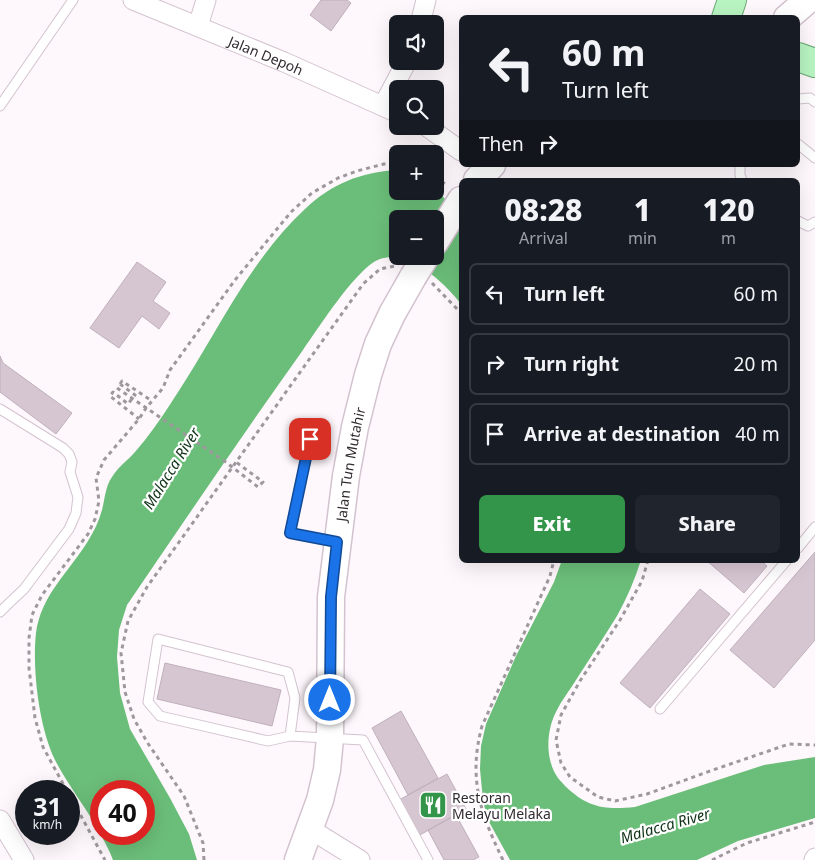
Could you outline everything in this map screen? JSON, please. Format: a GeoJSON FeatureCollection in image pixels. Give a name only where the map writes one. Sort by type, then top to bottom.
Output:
{"type":"FeatureCollection","features":[{"type":"Feature","properties":{"kind":"main road"},"geometry":{"type":"LineString","coordinates":[[727,15],[732,0]]}},
{"type":"Feature","properties":{"kind":"main road"},"geometry":{"type":"LineString","coordinates":[[800,58],[815,63]]}},
{"type":"Feature","properties":{"kind":"street","name":"Jalan Depoh"},"geometry":{"type":"LineString","coordinates":[[134,0],[284,62],[389,109]]}},
{"type":"Feature","properties":{"kind":"street"},"geometry":{"type":"LineString","coordinates":[[198,26],[206,0]]}},
{"type":"Feature","properties":{"kind":"street"},"geometry":{"type":"LineString","coordinates":[[422,15],[426,0]]}},
{"type":"Feature","properties":{"kind":"street"},"geometry":{"type":"LineString","coordinates":[[790,15],[808,0]]}},
{"type":"Feature","properties":{"kind":"street"},"geometry":{"type":"LineString","coordinates":[[444,130],[459,134]]}},
{"type":"Feature","properties":{"kind":"street"},"geometry":{"type":"LineString","coordinates":[[439,135],[459,149]]}},
{"type":"Feature","properties":{"kind":"street"},"geometry":{"type":"LineString","coordinates":[[444,220],[455,194]]}},
{"type":"Feature","properties":{"kind":"street","name":"Jalan Tun Mutahir"},"geometry":{"type":"LineString","coordinates":[[298,860],[322,792],[327,770],[330,738],[331,597],[346,476],[355,426],[378,344],[392,314],[418,271]]}},
{"type":"Feature","properties":{"kind":"street"},"geometry":{"type":"LineString","coordinates":[[0,820],[24,860]]}},
{"type":"Feature","properties":{"kind":"street"},"geometry":{"type":"LineString","coordinates":[[310,829],[360,860]]}},
{"type":"Feature","properties":{"kind":"lane"},"geometry":{"type":"LineString","coordinates":[[0,106],[73,0]]}},
{"type":"Feature","properties":{"kind":"lane"},"geometry":{"type":"LineString","coordinates":[[800,99],[810,98],[815,102]]}},
{"type":"Feature","properties":{"kind":"lane"},"geometry":{"type":"LineString","coordinates":[[800,146],[815,158]]}},
{"type":"Feature","properties":{"kind":"lane"},"geometry":{"type":"LineString","coordinates":[[800,222],[808,226],[815,222]]}},
{"type":"Feature","properties":{"kind":"lane"},"geometry":{"type":"LineString","coordinates":[[0,409],[63,448],[69,454],[72,462],[70,472],[78,497],[76,513],[69,529],[24,589],[0,612]]}},
{"type":"Feature","properties":{"kind":"lane"},"geometry":{"type":"LineString","coordinates":[[310,439],[290,533],[337,542]]}},
{"type":"Feature","properties":{"kind":"lane"},"geometry":{"type":"LineString","coordinates":[[800,546],[815,528]]}},
{"type":"Feature","properties":{"kind":"lane"},"geometry":{"type":"LineString","coordinates":[[660,709],[784,563]]}},
{"type":"Feature","properties":{"kind":"lane"},"geometry":{"type":"LineString","coordinates":[[290,736],[295,698],[288,672],[158,639],[148,702],[160,716],[268,741],[290,736],[363,740],[428,860]]}},
{"type":"Feature","properties":{"kind":"path"},"geometry":{"type":"LineString","coordinates":[[61,780],[43,747],[35,718],[29,668],[29,638],[32,615],[42,595],[88,534],[95,519],[98,502],[96,478],[104,460],[163,388],[170,370],[235,280],[291,212],[312,193],[338,178],[357,171],[389,164]]}},
{"type":"Feature","properties":{"kind":"path"},"geometry":{"type":"LineString","coordinates":[[444,185],[455,194]]}},
{"type":"Feature","properties":{"kind":"path"},"geometry":{"type":"LineString","coordinates":[[204,860],[203,843],[184,796],[147,742],[134,719],[125,692],[121,654],[128,621],[147,587],[363,284],[380,269],[418,271],[459,311]]}},
{"type":"Feature","properties":{"kind":"path"},"geometry":{"type":"LineString","coordinates":[[139,419],[110,396],[113,392],[128,404],[132,399],[135,395],[120,384],[122,381],[152,401]]}},
{"type":"Feature","properties":{"kind":"path"},"geometry":{"type":"LineString","coordinates":[[117,388],[227,463],[258,487],[263,482],[236,462]]}},
{"type":"Feature","properties":{"kind":"path"},"geometry":{"type":"LineString","coordinates":[[503,860],[489,830],[476,786],[478,740],[482,726],[550,576],[553,563]]}},
{"type":"Feature","properties":{"kind":"path"},"geometry":{"type":"LineString","coordinates":[[647,563],[642,581],[620,620],[580,681],[562,715],[556,740],[560,763],[570,777],[598,797],[615,801],[647,794],[788,744],[815,745]]}},
{"type":"Feature","properties":{"kind":"path"},"geometry":{"type":"LineString","coordinates":[[80,814],[105,860]]}},
{"type":"Feature","properties":{"kind":"path"},"geometry":{"type":"LineString","coordinates":[[712,860],[747,842],[815,822]]}},
{"type":"Feature","properties":{"kind":"water","name":"Malacca River"},"geometry":{"type":"Polygon","coordinates":[[[389,171],[389,200],[444,200],[444,198],[459,211],[459,302],[436,278],[417,265],[444,265],[444,210],[389,210],[389,257],[380,259],[371,264],[349,286],[236,445],[127,605],[119,630],[117,657],[120,693],[130,729],[189,834],[197,860],[113,860],[106,845],[155,845],[155,780],[90,780],[90,816],[80,801],[80,780],[66,780],[49,747],[41,715],[36,680],[35,647],[39,619],[50,595],[81,552],[92,533],[102,510],[112,477],[140,446],[163,416],[233,302],[266,253],[284,230],[315,200],[336,186],[359,177],[389,171]]]}},
{"type":"Feature","properties":{"kind":"water","name":"Malacca River"},"geometry":{"type":"Polygon","coordinates":[[[561,563],[640,563],[617,616],[560,704],[550,728],[548,745],[551,763],[554,771],[565,786],[581,799],[597,806],[615,808],[635,807],[764,765],[815,757],[815,818],[738,841],[697,860],[510,860],[488,820],[484,805],[480,769],[481,746],[486,724],[516,656],[554,582],[561,563]]]}},
{"type":"Feature","properties":{"kind":"building"},"geometry":{"type":"Polygon","coordinates":[[[321,0],[347,0],[351,3],[331,31],[310,15],[321,0]]]}},
{"type":"Feature","properties":{"kind":"building"},"geometry":{"type":"Polygon","coordinates":[[[137,262],[166,282],[153,301],[170,313],[159,329],[142,316],[119,348],[90,328],[137,262]]]}},
{"type":"Feature","properties":{"kind":"building"},"geometry":{"type":"Polygon","coordinates":[[[0,356],[3,363],[72,413],[56,434],[0,392],[0,356]]]}},
{"type":"Feature","properties":{"kind":"building"},"geometry":{"type":"Polygon","coordinates":[[[815,552],[815,640],[774,688],[730,650],[815,552]]]}},
{"type":"Feature","properties":{"kind":"building"},"geometry":{"type":"Polygon","coordinates":[[[709,563],[764,563],[767,566],[744,593],[709,563]]]}},
{"type":"Feature","properties":{"kind":"building"},"geometry":{"type":"Polygon","coordinates":[[[700,589],[730,614],[650,708],[620,683],[700,589]]]}},
{"type":"Feature","properties":{"kind":"building"},"geometry":{"type":"Polygon","coordinates":[[[165,663],[281,690],[272,726],[157,699],[165,663]]]}},
{"type":"Feature","properties":{"kind":"building"},"geometry":{"type":"Polygon","coordinates":[[[401,711],[438,778],[408,795],[372,728],[401,711]]]}},
{"type":"Feature","properties":{"kind":"building","name":"Restoran Melayu Melaka"},"geometry":{"type":"Polygon","coordinates":[[[447,774],[466,809],[418,836],[399,800],[447,774]]]}},
{"type":"Feature","properties":{"kind":"building"},"geometry":{"type":"Polygon","coordinates":[[[456,815],[479,857],[473,860],[444,860],[428,830],[456,815]]]}},
{"type":"Feature","properties":{"kind":"place","name":"Restoran Melayu Melaka"},"geometry":{"type":"Point","coordinates":[433,805]}},
{"type":"Feature","properties":{"kind":"route"},"geometry":{"type":"LineString","coordinates":[[310,439],[290,533],[337,542],[331,597],[330,700]]}}]}
